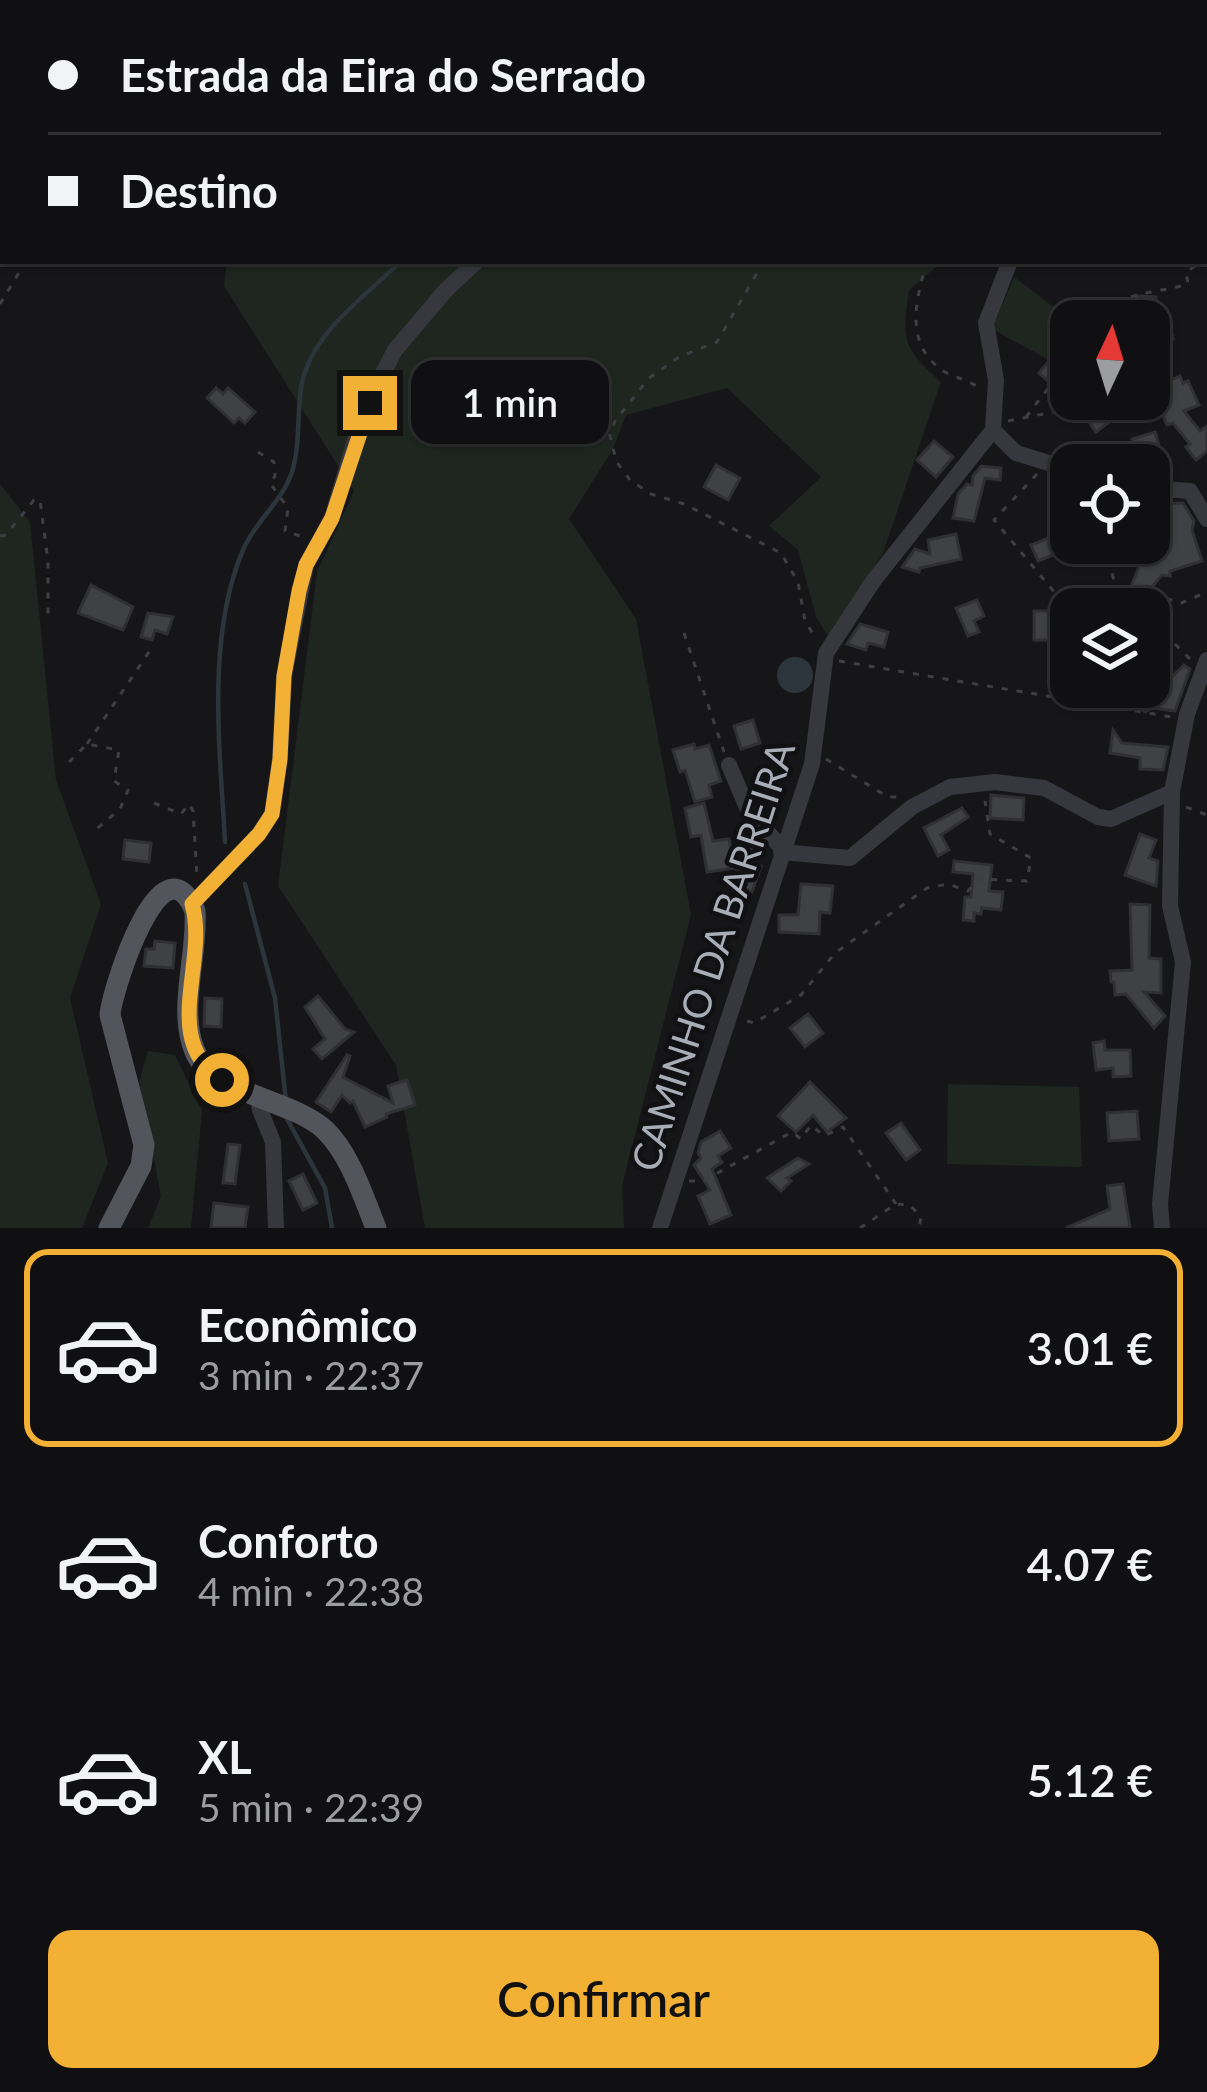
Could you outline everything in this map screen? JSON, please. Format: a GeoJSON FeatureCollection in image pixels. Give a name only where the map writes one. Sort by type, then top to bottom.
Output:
{"type":"FeatureCollection","features":[{"type":"Feature","properties":{"kind":"main road"},"geometry":{"type":"LineString","coordinates":[[109,1228],[141,1166],[144,1145],[110,1015],[111,999],[151,902],[175,892],[196,900],[192,1045],[211,1072],[320,1125],[336,1143],[376,1228]]}},
{"type":"Feature","properties":{"kind":"street"},"geometry":{"type":"LineString","coordinates":[[196,900],[272,814],[284,676],[306,565],[332,518],[358,430],[395,350],[474,264]]}},
{"type":"Feature","properties":{"kind":"street"},"geometry":{"type":"LineString","coordinates":[[1009,264],[986,323],[996,380],[994,424],[1016,453],[1050,465]]}},
{"type":"Feature","properties":{"kind":"street","name":"CAMINHO DA BARREIRA"},"geometry":{"type":"LineString","coordinates":[[660,1228],[814,752],[826,656],[874,580],[994,424]]}},
{"type":"Feature","properties":{"kind":"street"},"geometry":{"type":"LineString","coordinates":[[1170,490],[1190,491],[1207,519]]}},
{"type":"Feature","properties":{"kind":"street"},"geometry":{"type":"LineString","coordinates":[[1162,1228],[1160,1204],[1183,962],[1170,907],[1172,792],[1186,720],[1204,666]]}},
{"type":"Feature","properties":{"kind":"street"},"geometry":{"type":"LineString","coordinates":[[729,765],[749,812],[781,850],[850,858],[926,798],[950,787],[983,782],[1043,788],[1090,814],[1111,819],[1172,792]]}},
{"type":"Feature","properties":{"kind":"street"},"geometry":{"type":"LineString","coordinates":[[266,1099],[260,1110],[273,1142],[276,1228]]}},
{"type":"Feature","properties":{"kind":"path"},"geometry":{"type":"LineString","coordinates":[[0,304],[24,264]]}},
{"type":"Feature","properties":{"kind":"path"},"geometry":{"type":"LineString","coordinates":[[762,264],[717,342],[680,357],[649,378],[624,407],[610,435],[616,460],[630,480],[781,553],[798,582],[805,621],[826,656],[1186,720]]}},
{"type":"Feature","properties":{"kind":"path"},"geometry":{"type":"LineString","coordinates":[[926,264],[916,304],[922,350],[941,370],[973,383],[987,397]]}},
{"type":"Feature","properties":{"kind":"path"},"geometry":{"type":"LineString","coordinates":[[1124,300],[1188,284],[1186,272],[1197,264]]}},
{"type":"Feature","properties":{"kind":"path"},"geometry":{"type":"LineString","coordinates":[[994,424],[1026,418],[1050,387]]}},
{"type":"Feature","properties":{"kind":"path"},"geometry":{"type":"LineString","coordinates":[[994,424],[1050,413]]}},
{"type":"Feature","properties":{"kind":"path"},"geometry":{"type":"LineString","coordinates":[[258,452],[274,462],[275,476],[270,483],[286,505],[285,531],[320,540]]}},
{"type":"Feature","properties":{"kind":"path"},"geometry":{"type":"LineString","coordinates":[[1046,464],[994,520],[1051,588]]}},
{"type":"Feature","properties":{"kind":"path"},"geometry":{"type":"LineString","coordinates":[[0,536],[6,535],[34,500],[40,500],[48,561],[48,616]]}},
{"type":"Feature","properties":{"kind":"path"},"geometry":{"type":"LineString","coordinates":[[1170,599],[1181,603],[1207,592]]}},
{"type":"Feature","properties":{"kind":"path"},"geometry":{"type":"LineString","coordinates":[[684,632],[729,765]]}},
{"type":"Feature","properties":{"kind":"path"},"geometry":{"type":"LineString","coordinates":[[1170,641],[1204,666]]}},
{"type":"Feature","properties":{"kind":"path"},"geometry":{"type":"LineString","coordinates":[[69,762],[86,745],[151,649]]}},
{"type":"Feature","properties":{"kind":"path"},"geometry":{"type":"LineString","coordinates":[[86,745],[118,750],[114,781],[128,790],[120,809],[92,833]]}},
{"type":"Feature","properties":{"kind":"path"},"geometry":{"type":"LineString","coordinates":[[814,752],[888,796],[926,798]]}},
{"type":"Feature","properties":{"kind":"path"},"geometry":{"type":"LineString","coordinates":[[731,1010],[754,1023],[785,1004],[801,994],[835,953],[927,888],[948,884],[968,891],[978,879],[1027,880],[1031,858],[990,834],[983,782]]}},
{"type":"Feature","properties":{"kind":"path"},"geometry":{"type":"LineString","coordinates":[[154,803],[181,814],[189,804],[196,900]]}},
{"type":"Feature","properties":{"kind":"path"},"geometry":{"type":"LineString","coordinates":[[675,1182],[703,1180],[792,1132],[801,1139],[811,1125],[824,1136],[843,1127],[896,1204]]}},
{"type":"Feature","properties":{"kind":"path"},"geometry":{"type":"LineString","coordinates":[[860,1228],[896,1204],[910,1204],[921,1217],[919,1228]]}},
{"type":"Feature","properties":{"kind":"shaded area"},"geometry":{"type":"Polygon","coordinates":[[[227,264],[939,264],[909,290],[906,332],[912,351],[941,382],[883,553],[830,639],[816,617],[798,550],[769,526],[821,477],[727,388],[626,415],[613,449],[569,519],[636,619],[691,915],[622,1186],[624,1228],[425,1228],[396,1065],[278,886],[317,572],[354,491],[224,286],[227,264]]]}},
{"type":"Feature","properties":{"kind":"shaded area"},"geometry":{"type":"Polygon","coordinates":[[[1014,277],[1050,304],[1050,361],[992,329],[1014,277]]]}},
{"type":"Feature","properties":{"kind":"shaded area"},"geometry":{"type":"Polygon","coordinates":[[[0,484],[30,522],[56,780],[101,904],[70,998],[108,1163],[82,1228],[0,1228],[0,484]]]}},
{"type":"Feature","properties":{"kind":"shaded area"},"geometry":{"type":"Polygon","coordinates":[[[795,657],[808,662],[813,675],[808,688],[795,693],[782,688],[777,675],[782,662],[795,657]]]}},
{"type":"Feature","properties":{"kind":"shaded area"},"geometry":{"type":"Polygon","coordinates":[[[148,1051],[175,1055],[202,1111],[191,1228],[148,1228],[161,1196],[139,1082],[148,1051]]]}},
{"type":"Feature","properties":{"kind":"shaded area"},"geometry":{"type":"Polygon","coordinates":[[[948,1084],[1079,1087],[1082,1167],[947,1164],[948,1084]]]}},
{"type":"Feature","properties":{"kind":"building"},"geometry":{"type":"Polygon","coordinates":[[[1050,364],[1050,383],[1039,373],[1050,364]]]}},
{"type":"Feature","properties":{"kind":"building"},"geometry":{"type":"Polygon","coordinates":[[[1180,376],[1183,383],[1188,381],[1199,405],[1184,411],[1200,431],[1207,426],[1207,451],[1196,460],[1186,447],[1190,444],[1165,420],[1170,420],[1170,380],[1180,376]]]}},
{"type":"Feature","properties":{"kind":"building"},"geometry":{"type":"Polygon","coordinates":[[[216,388],[223,394],[228,388],[255,412],[245,423],[239,418],[234,423],[207,398],[216,388]]]}},
{"type":"Feature","properties":{"kind":"building"},"geometry":{"type":"Polygon","coordinates":[[[1088,420],[1112,420],[1096,432],[1088,420]]]}},
{"type":"Feature","properties":{"kind":"building"},"geometry":{"type":"Polygon","coordinates":[[[1155,432],[1159,444],[1133,444],[1132,439],[1155,432]]]}},
{"type":"Feature","properties":{"kind":"building"},"geometry":{"type":"Polygon","coordinates":[[[934,441],[953,457],[936,477],[917,460],[934,441]]]}},
{"type":"Feature","properties":{"kind":"building"},"geometry":{"type":"Polygon","coordinates":[[[716,465],[740,478],[728,500],[704,487],[716,465]]]}},
{"type":"Feature","properties":{"kind":"building"},"geometry":{"type":"Polygon","coordinates":[[[981,466],[1001,468],[1000,480],[985,478],[974,521],[953,518],[958,494],[972,485],[981,466]]]}},
{"type":"Feature","properties":{"kind":"building"},"geometry":{"type":"Polygon","coordinates":[[[1170,503],[1183,503],[1194,521],[1192,530],[1202,561],[1162,575],[1151,588],[1131,588],[1138,564],[1170,564],[1170,503]]]}},
{"type":"Feature","properties":{"kind":"building"},"geometry":{"type":"Polygon","coordinates":[[[956,534],[961,559],[919,572],[902,567],[915,549],[930,554],[928,540],[956,534]]]}},
{"type":"Feature","properties":{"kind":"building"},"geometry":{"type":"Polygon","coordinates":[[[1050,537],[1050,556],[1038,561],[1031,545],[1050,537]]]}},
{"type":"Feature","properties":{"kind":"building"},"geometry":{"type":"Polygon","coordinates":[[[91,585],[133,607],[123,630],[78,613],[91,585]]]}},
{"type":"Feature","properties":{"kind":"building"},"geometry":{"type":"Polygon","coordinates":[[[977,600],[984,616],[974,621],[979,632],[968,636],[956,608],[977,600]]]}},
{"type":"Feature","properties":{"kind":"building"},"geometry":{"type":"Polygon","coordinates":[[[1034,611],[1050,611],[1050,640],[1034,640],[1034,611]]]}},
{"type":"Feature","properties":{"kind":"building"},"geometry":{"type":"Polygon","coordinates":[[[148,613],[173,617],[167,634],[155,630],[152,640],[141,637],[148,613]]]}},
{"type":"Feature","properties":{"kind":"building"},"geometry":{"type":"Polygon","coordinates":[[[860,624],[888,632],[884,647],[868,643],[866,650],[847,644],[860,624]]]}},
{"type":"Feature","properties":{"kind":"building"},"geometry":{"type":"Polygon","coordinates":[[[1184,665],[1190,669],[1175,711],[1153,708],[1170,708],[1170,679],[1184,665]]]}},
{"type":"Feature","properties":{"kind":"building"},"geometry":{"type":"Polygon","coordinates":[[[753,720],[760,743],[741,749],[734,726],[753,720]]]}},
{"type":"Feature","properties":{"kind":"building"},"geometry":{"type":"Polygon","coordinates":[[[1113,730],[1122,743],[1168,747],[1163,770],[1140,769],[1140,758],[1110,753],[1113,730]]]}},
{"type":"Feature","properties":{"kind":"building"},"geometry":{"type":"Polygon","coordinates":[[[694,744],[695,749],[709,745],[721,781],[709,785],[712,797],[695,802],[673,750],[694,744]]]}},
{"type":"Feature","properties":{"kind":"building"},"geometry":{"type":"Polygon","coordinates":[[[991,795],[1024,798],[1023,820],[990,818],[991,795]]]}},
{"type":"Feature","properties":{"kind":"building"},"geometry":{"type":"Polygon","coordinates":[[[704,803],[713,841],[729,839],[734,868],[707,872],[701,835],[691,837],[685,808],[704,803]]]}},
{"type":"Feature","properties":{"kind":"building"},"geometry":{"type":"Polygon","coordinates":[[[962,808],[968,817],[941,835],[949,850],[938,856],[924,828],[962,808]]]}},
{"type":"Feature","properties":{"kind":"building"},"geometry":{"type":"Polygon","coordinates":[[[1140,834],[1156,840],[1149,858],[1158,861],[1156,886],[1125,875],[1140,834]]]}},
{"type":"Feature","properties":{"kind":"building"},"geometry":{"type":"Polygon","coordinates":[[[125,840],[151,843],[149,862],[123,859],[125,840]]]}},
{"type":"Feature","properties":{"kind":"building"},"geometry":{"type":"Polygon","coordinates":[[[747,841],[760,846],[754,863],[761,866],[752,892],[739,887],[742,880],[734,877],[747,841]]]}},
{"type":"Feature","properties":{"kind":"building"},"geometry":{"type":"Polygon","coordinates":[[[954,861],[992,865],[989,891],[1003,892],[1001,910],[982,908],[981,914],[974,913],[974,921],[963,920],[973,874],[953,872],[954,861]]]}},
{"type":"Feature","properties":{"kind":"building"},"geometry":{"type":"Polygon","coordinates":[[[801,884],[833,886],[830,913],[820,912],[819,934],[779,932],[779,915],[798,915],[801,884]]]}},
{"type":"Feature","properties":{"kind":"building"},"geometry":{"type":"Polygon","coordinates":[[[1130,904],[1150,905],[1149,958],[1161,959],[1161,993],[1144,992],[1165,1016],[1154,1028],[1126,994],[1115,995],[1111,982],[1110,971],[1132,970],[1130,904]]]}},
{"type":"Feature","properties":{"kind":"building"},"geometry":{"type":"Polygon","coordinates":[[[155,941],[175,943],[173,968],[144,966],[146,949],[154,949],[155,941]]]}},
{"type":"Feature","properties":{"kind":"building"},"geometry":{"type":"Polygon","coordinates":[[[318,996],[345,1029],[354,1032],[322,1059],[313,1049],[325,1039],[305,1007],[318,996]]]}},
{"type":"Feature","properties":{"kind":"building"},"geometry":{"type":"Polygon","coordinates":[[[205,998],[222,999],[221,1027],[204,1026],[205,998]]]}},
{"type":"Feature","properties":{"kind":"building"},"geometry":{"type":"Polygon","coordinates":[[[808,1014],[823,1033],[805,1047],[790,1028],[808,1014]]]}},
{"type":"Feature","properties":{"kind":"building"},"geometry":{"type":"Polygon","coordinates":[[[1104,1041],[1105,1050],[1130,1050],[1131,1076],[1113,1077],[1113,1068],[1096,1070],[1093,1043],[1104,1041]]]}},
{"type":"Feature","properties":{"kind":"building"},"geometry":{"type":"Polygon","coordinates":[[[347,1055],[343,1077],[393,1103],[388,1086],[407,1080],[415,1105],[365,1127],[353,1101],[342,1095],[331,1112],[316,1102],[347,1055]]]}},
{"type":"Feature","properties":{"kind":"building"},"geometry":{"type":"Polygon","coordinates":[[[810,1082],[846,1118],[827,1132],[813,1115],[796,1132],[778,1116],[810,1082]]]}},
{"type":"Feature","properties":{"kind":"building"},"geometry":{"type":"Polygon","coordinates":[[[1137,1111],[1139,1139],[1109,1141],[1107,1113],[1137,1111]]]}},
{"type":"Feature","properties":{"kind":"building"},"geometry":{"type":"Polygon","coordinates":[[[901,1123],[920,1150],[906,1160],[886,1133],[901,1123]]]}},
{"type":"Feature","properties":{"kind":"building"},"geometry":{"type":"Polygon","coordinates":[[[720,1131],[731,1148],[718,1156],[722,1162],[712,1169],[731,1215],[710,1224],[698,1196],[710,1190],[694,1165],[701,1158],[701,1142],[720,1131]]]}},
{"type":"Feature","properties":{"kind":"building"},"geometry":{"type":"Polygon","coordinates":[[[228,1144],[240,1145],[235,1184],[223,1183],[228,1144]]]}},
{"type":"Feature","properties":{"kind":"building"},"geometry":{"type":"Polygon","coordinates":[[[798,1158],[809,1164],[787,1178],[791,1181],[781,1191],[767,1178],[798,1158]]]}},
{"type":"Feature","properties":{"kind":"building"},"geometry":{"type":"Polygon","coordinates":[[[303,1174],[317,1203],[303,1210],[289,1181],[303,1174]]]}},
{"type":"Feature","properties":{"kind":"building"},"geometry":{"type":"Polygon","coordinates":[[[1123,1184],[1130,1228],[1066,1228],[1110,1209],[1107,1186],[1123,1184]]]}},
{"type":"Feature","properties":{"kind":"building"},"geometry":{"type":"Polygon","coordinates":[[[214,1203],[248,1207],[245,1228],[211,1228],[214,1203]]]}},
{"type":"Feature","properties":{"kind":"waterway"},"geometry":{"type":"LineString","coordinates":[[225,842],[218,694],[231,584],[248,539],[292,472],[302,383],[312,356],[333,326],[398,264]]}},
{"type":"Feature","properties":{"kind":"waterway"},"geometry":{"type":"LineString","coordinates":[[245,884],[275,998],[286,1102]]}},
{"type":"Feature","properties":{"kind":"waterway"},"geometry":{"type":"LineString","coordinates":[[287,1119],[325,1188],[332,1228]]}},
{"type":"Feature","properties":{"kind":"route"},"geometry":{"type":"LineString","coordinates":[[222,1080],[202,1064],[192,1045],[192,904],[272,814],[284,676],[299,591],[306,565],[332,518],[370,403]]}}]}
